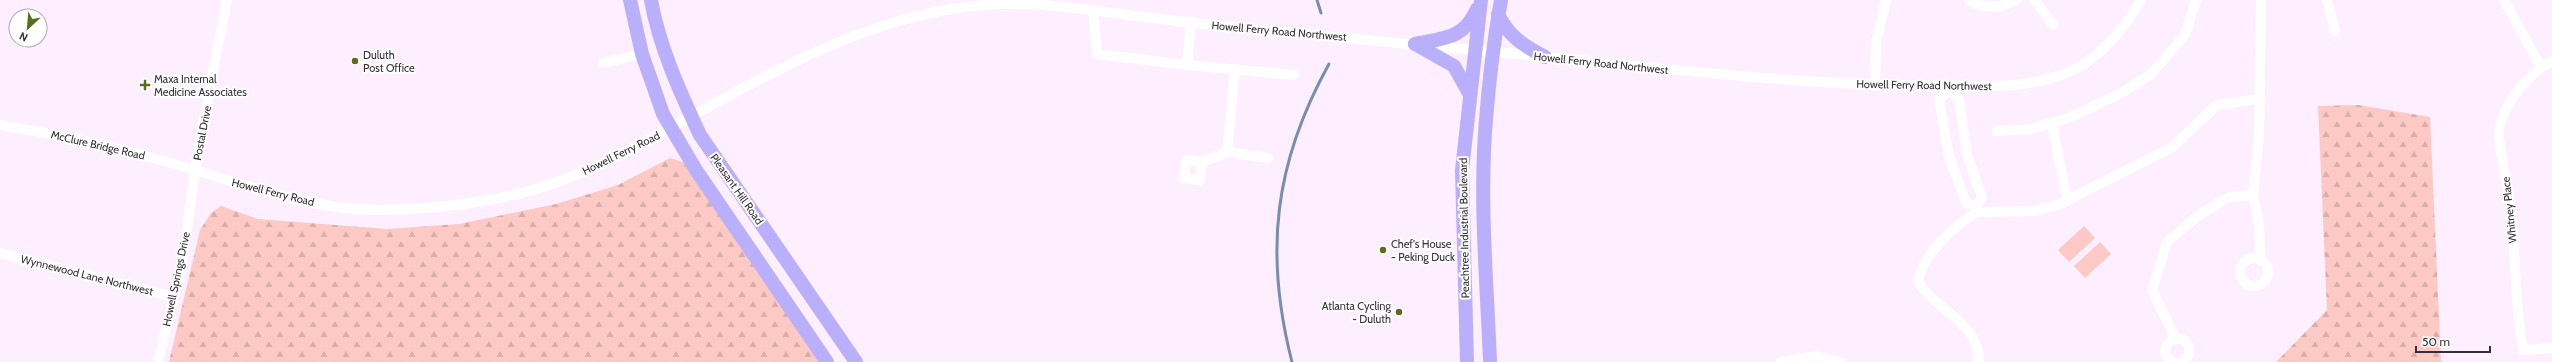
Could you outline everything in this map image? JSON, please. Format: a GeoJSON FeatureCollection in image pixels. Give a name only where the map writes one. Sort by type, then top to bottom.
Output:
{"type":"FeatureCollection","features":[{"type":"Feature","properties":{"kind":"highway","name":"Pleasant Hill Road"},"geometry":{"type":"LineString","coordinates":[[630,0],[642,54],[663,114],[696,170],[827,362]]}},
{"type":"Feature","properties":{"kind":"highway","name":"Pleasant Hill Road"},"geometry":{"type":"LineString","coordinates":[[651,0],[655,21],[691,117],[700,135],[856,362]]}},
{"type":"Feature","properties":{"kind":"highway","name":"Peachtree Industrial Boulevard"},"geometry":{"type":"LineString","coordinates":[[1490,362],[1484,179],[1485,121],[1501,0]]}},
{"type":"Feature","properties":{"kind":"highway","name":"Peachtree Industrial Boulevard"},"geometry":{"type":"LineString","coordinates":[[1467,362],[1462,170],[1480,1]]}},
{"type":"Feature","properties":{"kind":"highway"},"geometry":{"type":"LineString","coordinates":[[1415,44],[1452,36],[1462,31],[1472,21],[1480,1]]}},
{"type":"Feature","properties":{"kind":"highway"},"geometry":{"type":"LineString","coordinates":[[1498,14],[1505,28],[1519,44],[1545,57]]}},
{"type":"Feature","properties":{"kind":"highway"},"geometry":{"type":"LineString","coordinates":[[1415,44],[1454,66],[1469,93]]}},
{"type":"Feature","properties":{"kind":"street","name":"Postal Drive"},"geometry":{"type":"LineString","coordinates":[[195,171],[227,0]]}},
{"type":"Feature","properties":{"kind":"street"},"geometry":{"type":"LineString","coordinates":[[1875,86],[1876,42],[1886,0]]}},
{"type":"Feature","properties":{"kind":"street"},"geometry":{"type":"LineString","coordinates":[[1969,0],[1977,6],[1992,7],[2016,0]]}},
{"type":"Feature","properties":{"kind":"street"},"geometry":{"type":"LineString","coordinates":[[2035,0],[2053,25]]}},
{"type":"Feature","properties":{"kind":"street","name":"Howell Ferry Road Northwest"},"geometry":{"type":"LineString","coordinates":[[1030,4],[1191,22],[1734,77],[1875,86],[1949,87],[2019,86],[2067,74],[2103,50],[2131,16],[2140,0]]}},
{"type":"Feature","properties":{"kind":"street"},"geometry":{"type":"LineString","coordinates":[[1997,131],[2030,129],[2068,118],[2120,94],[2151,74],[2185,35],[2196,0]]}},
{"type":"Feature","properties":{"kind":"street"},"geometry":{"type":"LineString","coordinates":[[2260,0],[2259,137],[2253,195],[2259,224],[2262,254],[2260,260]]}},
{"type":"Feature","properties":{"kind":"street"},"geometry":{"type":"LineString","coordinates":[[2327,0],[2335,31]]}},
{"type":"Feature","properties":{"kind":"street"},"geometry":{"type":"LineString","coordinates":[[2504,0],[2541,67]]}},
{"type":"Feature","properties":{"kind":"street","name":"Howell Ferry Road"},"geometry":{"type":"LineString","coordinates":[[195,171],[289,198],[340,208],[388,211],[503,198],[534,189],[610,162],[691,117],[816,52],[876,28],[941,11],[982,5],[1030,4]]}},
{"type":"Feature","properties":{"kind":"street"},"geometry":{"type":"LineString","coordinates":[[1093,11],[1097,54],[1294,75]]}},
{"type":"Feature","properties":{"kind":"street"},"geometry":{"type":"LineString","coordinates":[[1187,64],[1191,22]]}},
{"type":"Feature","properties":{"kind":"street"},"geometry":{"type":"LineString","coordinates":[[603,63],[642,54]]}},
{"type":"Feature","properties":{"kind":"street","name":"Whitney Place"},"geometry":{"type":"LineString","coordinates":[[2552,61],[2541,67],[2527,79],[2506,109],[2499,130],[2510,202],[2517,320],[2523,350],[2552,348]]}},
{"type":"Feature","properties":{"kind":"street"},"geometry":{"type":"LineString","coordinates":[[1226,152],[1235,69]]}},
{"type":"Feature","properties":{"kind":"street"},"geometry":{"type":"LineString","coordinates":[[1979,362],[1974,342],[1967,327],[1935,301],[1918,282],[1920,268],[1928,253],[1977,209],[1982,198],[1967,154],[1963,136],[1959,99],[1949,87],[1939,99],[1948,156],[1966,203],[1977,209],[2035,211],[2067,201],[2171,148],[2217,105],[2259,99]]}},
{"type":"Feature","properties":{"kind":"street"},"geometry":{"type":"LineString","coordinates":[[2052,123],[2067,201]]}},
{"type":"Feature","properties":{"kind":"street","name":"McClure Bridge Road"},"geometry":{"type":"LineString","coordinates":[[0,125],[71,137],[195,171]]}},
{"type":"Feature","properties":{"kind":"street"},"geometry":{"type":"LineString","coordinates":[[1945,140],[1963,136]]}},
{"type":"Feature","properties":{"kind":"street"},"geometry":{"type":"LineString","coordinates":[[1202,162],[1226,152],[1268,158]]}},
{"type":"Feature","properties":{"kind":"street","name":"Howell Springs Drive"},"geometry":{"type":"LineString","coordinates":[[158,362],[183,258],[195,171]]}},
{"type":"Feature","properties":{"kind":"street"},"geometry":{"type":"LineString","coordinates":[[2176,338],[2152,290],[2167,242],[2199,215],[2229,197],[2253,195]]}},
{"type":"Feature","properties":{"kind":"street","name":"Wynnewood Lane Northwest"},"geometry":{"type":"LineString","coordinates":[[0,253],[173,297]]}},
{"type":"Feature","properties":{"kind":"street"},"geometry":{"type":"LineString","coordinates":[[2173,362],[2166,356],[2165,348],[2169,342],[2176,338],[2184,340],[2189,347],[2189,355],[2182,362]]}},
{"type":"Feature","properties":{"kind":"street"},"geometry":{"type":"LineString","coordinates":[[1780,362],[1816,356],[1841,362]]}},
{"type":"Feature","properties":{"kind":"green space"},"geometry":{"type":"Polygon","coordinates":[[[2358,105],[2430,117],[2441,362],[2276,362],[2327,310],[2318,106],[2358,105]]]}},
{"type":"Feature","properties":{"kind":"green space"},"geometry":{"type":"Polygon","coordinates":[[[670,158],[683,162],[820,362],[169,362],[200,230],[211,213],[221,206],[258,219],[387,229],[459,224],[556,204],[618,185],[670,158]]]}},
{"type":"Feature","properties":{"kind":"green space"},"geometry":{"type":"Polygon","coordinates":[[[2084,226],[2095,238],[2069,262],[2058,250],[2084,226]]]}},
{"type":"Feature","properties":{"kind":"green space"},"geometry":{"type":"Polygon","coordinates":[[[2100,242],[2111,254],[2085,278],[2074,266],[2100,242]]]}},
{"type":"Feature","properties":{"kind":"waterway"},"geometry":{"type":"LineString","coordinates":[[1317,0],[1321,13]]}},
{"type":"Feature","properties":{"kind":"waterway"},"geometry":{"type":"LineString","coordinates":[[1292,362],[1283,322],[1278,283],[1277,246],[1279,209],[1286,173],[1296,137],[1310,101],[1329,64]]}},
{"type":"Feature","properties":{"kind":"place","name":"Duluth Post Office"},"geometry":{"type":"Point","coordinates":[355,61]}},
{"type":"Feature","properties":{"kind":"place","name":"Maxa Internal Medicine Associates"},"geometry":{"type":"Point","coordinates":[145,85]}},
{"type":"Feature","properties":{"kind":"place","name":"Chef's House - Peking Duck"},"geometry":{"type":"Point","coordinates":[1383,250]}},
{"type":"Feature","properties":{"kind":"place","name":"Atlanta Cycling - Duluth"},"geometry":{"type":"Point","coordinates":[1399,312]}}]}
